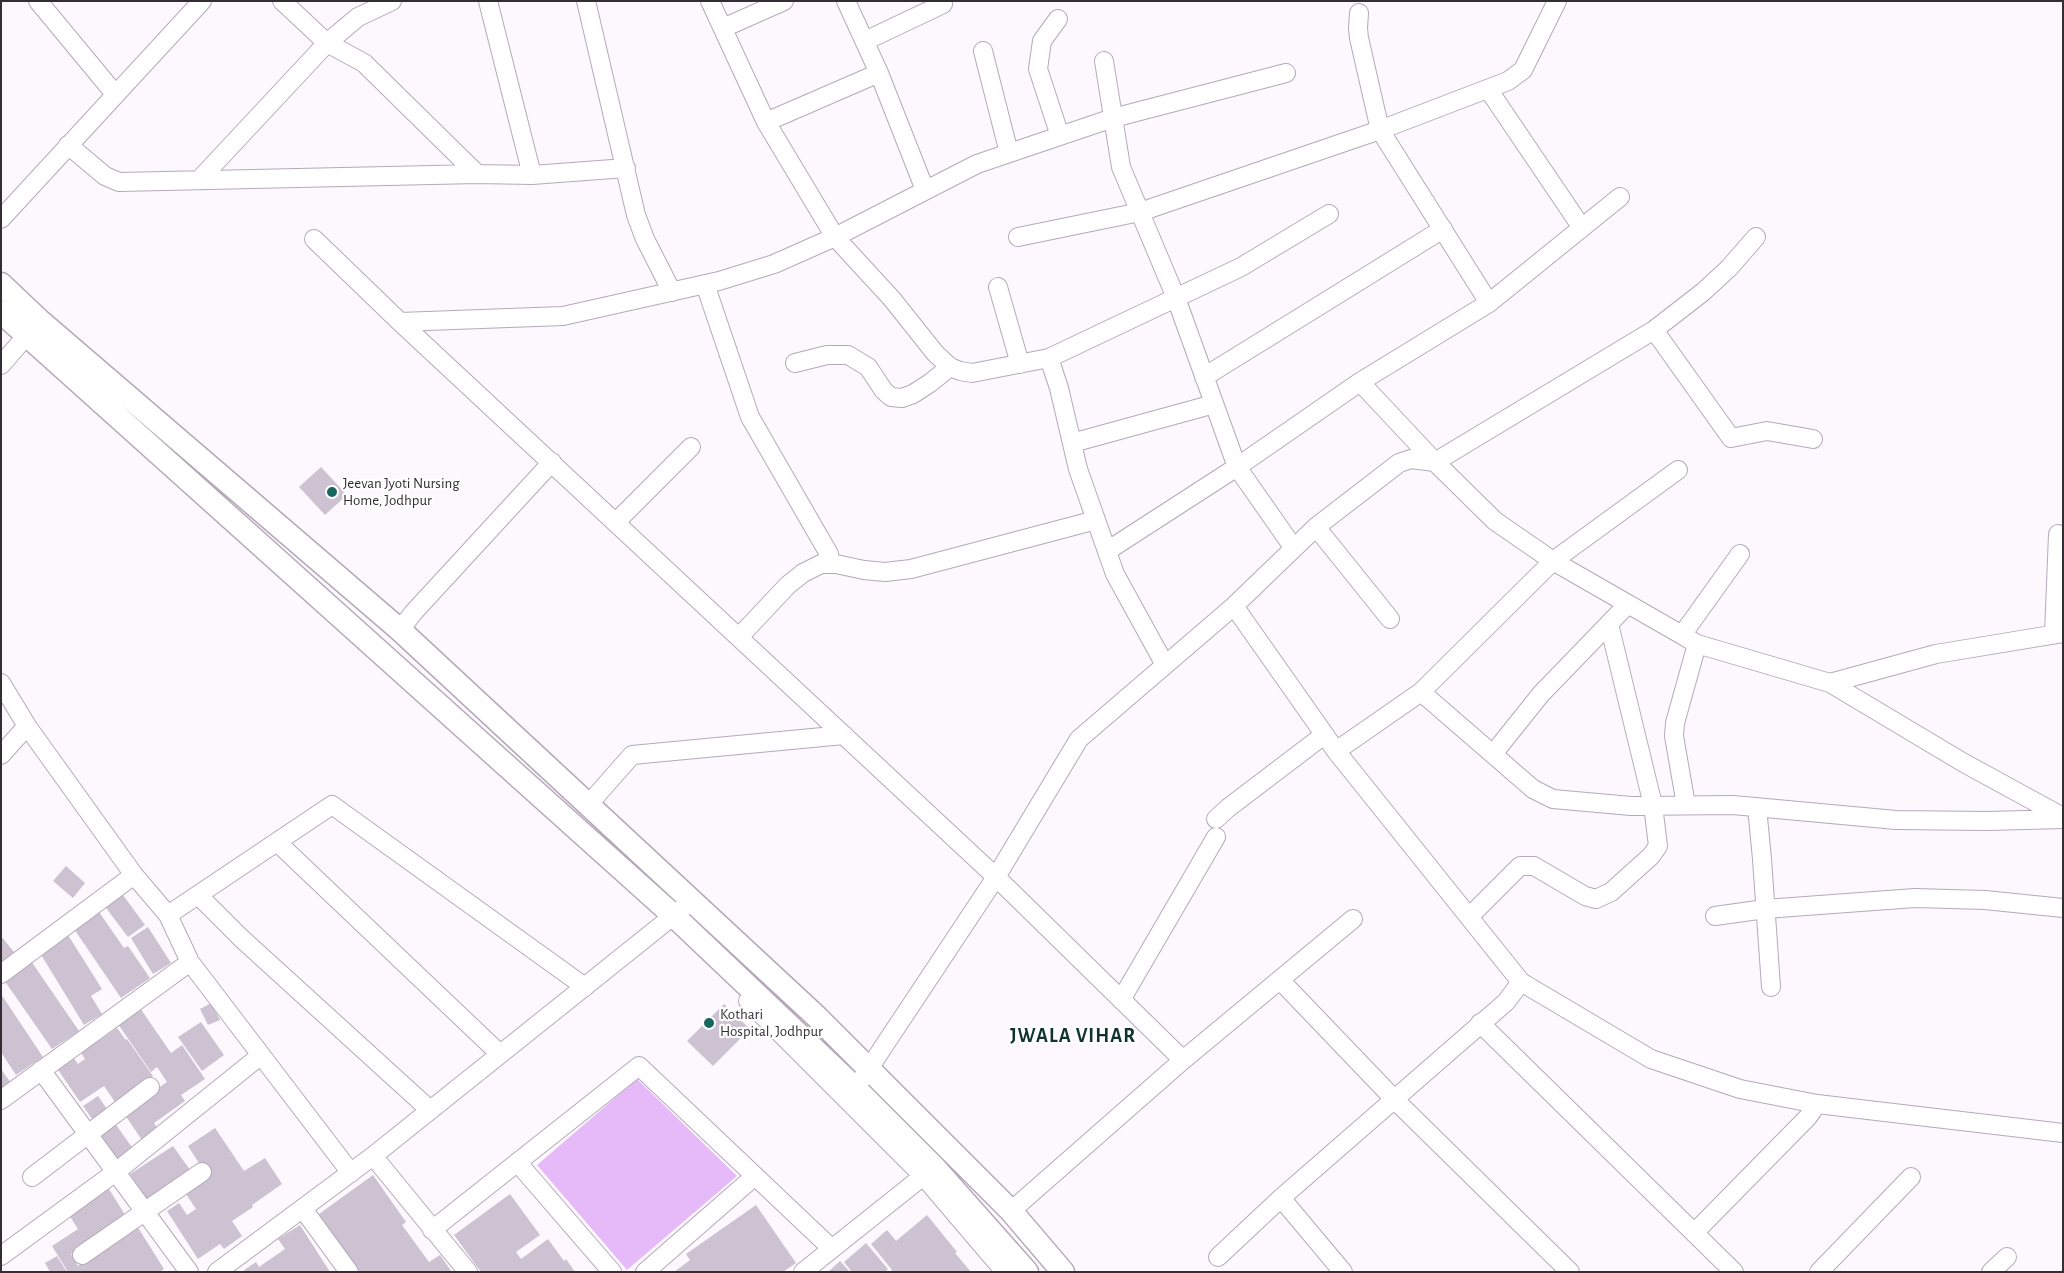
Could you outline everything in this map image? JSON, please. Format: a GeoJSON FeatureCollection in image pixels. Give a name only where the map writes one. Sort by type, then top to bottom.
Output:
{"type":"FeatureCollection","features":[{"type":"Feature","properties":{"kind":"main road"},"geometry":{"type":"LineString","coordinates":[[1,284],[39,320],[400,630],[816,1017],[1011,1211],[1063,1272]]}},
{"type":"Feature","properties":{"kind":"main road"},"geometry":{"type":"LineString","coordinates":[[1,312],[671,918],[855,1088],[929,1172],[1028,1272]]}},
{"type":"Feature","properties":{"kind":"street"},"geometry":{"type":"LineString","coordinates":[[38,1],[115,94]]}},
{"type":"Feature","properties":{"kind":"street"},"geometry":{"type":"LineString","coordinates":[[282,1],[327,43],[364,63],[477,174]]}},
{"type":"Feature","properties":{"kind":"street"},"geometry":{"type":"LineString","coordinates":[[200,179],[327,43],[358,17],[392,1]]}},
{"type":"Feature","properties":{"kind":"street"},"geometry":{"type":"LineString","coordinates":[[488,1],[532,175]]}},
{"type":"Feature","properties":{"kind":"street"},"geometry":{"type":"LineString","coordinates":[[586,1],[636,215],[645,239],[672,292]]}},
{"type":"Feature","properties":{"kind":"street"},"geometry":{"type":"LineString","coordinates":[[710,1],[766,122],[835,237],[892,299],[935,353],[950,367],[960,372],[972,373],[1049,358],[1241,267],[1329,214]]}},
{"type":"Feature","properties":{"kind":"street"},"geometry":{"type":"LineString","coordinates":[[723,28],[784,1]]}},
{"type":"Feature","properties":{"kind":"street"},"geometry":{"type":"LineString","coordinates":[[846,1],[879,73],[925,190]]}},
{"type":"Feature","properties":{"kind":"street"},"geometry":{"type":"LineString","coordinates":[[1018,237],[1140,212],[1380,130],[1508,81],[1523,70],[1557,1]]}},
{"type":"Feature","properties":{"kind":"street"},"geometry":{"type":"LineString","coordinates":[[1,218],[200,2]]}},
{"type":"Feature","properties":{"kind":"street"},"geometry":{"type":"LineString","coordinates":[[865,41],[943,4]]}},
{"type":"Feature","properties":{"kind":"street"},"geometry":{"type":"LineString","coordinates":[[1359,13],[1359,38],[1380,130],[1489,303]]}},
{"type":"Feature","properties":{"kind":"street"},"geometry":{"type":"LineString","coordinates":[[1058,19],[1042,41],[1038,68],[1060,136]]}},
{"type":"Feature","properties":{"kind":"street"},"geometry":{"type":"LineString","coordinates":[[983,51],[1009,153]]}},
{"type":"Feature","properties":{"kind":"street"},"geometry":{"type":"LineString","coordinates":[[1104,61],[1121,167],[1176,298],[1237,467],[1293,547]]}},
{"type":"Feature","properties":{"kind":"street"},"geometry":{"type":"LineString","coordinates":[[766,122],[879,73]]}},
{"type":"Feature","properties":{"kind":"street"},"geometry":{"type":"LineString","coordinates":[[400,322],[563,316],[705,284],[774,264],[835,237],[977,164],[1113,118],[1286,73]]}},
{"type":"Feature","properties":{"kind":"street"},"geometry":{"type":"LineString","coordinates":[[1488,89],[1582,228]]}},
{"type":"Feature","properties":{"kind":"street"},"geometry":{"type":"LineString","coordinates":[[68,145],[105,176],[119,182],[477,174],[532,175],[626,168]]}},
{"type":"Feature","properties":{"kind":"street"},"geometry":{"type":"LineString","coordinates":[[1107,551],[1237,467],[1360,382],[1489,303],[1620,197]]}},
{"type":"Feature","properties":{"kind":"street"},"geometry":{"type":"LineString","coordinates":[[1204,377],[1442,229]]}},
{"type":"Feature","properties":{"kind":"street"},"geometry":{"type":"LineString","coordinates":[[855,1088],[870,1070],[996,877],[1075,746],[1234,606],[1316,526],[1399,463],[1411,459],[1435,462],[1654,330],[1729,268],[1756,237]]}},
{"type":"Feature","properties":{"kind":"street"},"geometry":{"type":"LineString","coordinates":[[314,239],[400,322],[996,877],[1183,1060]]}},
{"type":"Feature","properties":{"kind":"street"},"geometry":{"type":"LineString","coordinates":[[705,284],[750,416],[825,559],[836,564],[864,570],[885,572],[911,569],[1096,520]]}},
{"type":"Feature","properties":{"kind":"street"},"geometry":{"type":"LineString","coordinates":[[998,287],[1020,364]]}},
{"type":"Feature","properties":{"kind":"street"},"geometry":{"type":"LineString","coordinates":[[1654,330],[1731,438],[1768,431],[1813,439]]}},
{"type":"Feature","properties":{"kind":"street"},"geometry":{"type":"LineString","coordinates":[[1,365],[27,336]]}},
{"type":"Feature","properties":{"kind":"street"},"geometry":{"type":"LineString","coordinates":[[795,363],[827,355],[848,355],[868,367],[890,397],[902,398],[913,394],[950,367]]}},
{"type":"Feature","properties":{"kind":"street"},"geometry":{"type":"LineString","coordinates":[[1049,358],[1059,388],[1078,469],[1115,574],[1165,665]]}},
{"type":"Feature","properties":{"kind":"street"},"geometry":{"type":"LineString","coordinates":[[1360,382],[1435,462],[1495,521],[1553,561],[1697,644],[1830,683],[1964,763],[2063,818]]}},
{"type":"Feature","properties":{"kind":"street"},"geometry":{"type":"LineString","coordinates":[[1072,443],[1214,404]]}},
{"type":"Feature","properties":{"kind":"street"},"geometry":{"type":"LineString","coordinates":[[616,522],[691,447]]}},
{"type":"Feature","properties":{"kind":"street"},"geometry":{"type":"LineString","coordinates":[[400,630],[413,612],[552,462]]}},
{"type":"Feature","properties":{"kind":"street"},"geometry":{"type":"LineString","coordinates":[[1336,751],[1421,692],[1553,561],[1678,470]]}},
{"type":"Feature","properties":{"kind":"street"},"geometry":{"type":"LineString","coordinates":[[1316,526],[1390,619]]}},
{"type":"Feature","properties":{"kind":"street"},"geometry":{"type":"LineString","coordinates":[[1830,683],[1936,654],[2058,634],[2058,534]]}},
{"type":"Feature","properties":{"kind":"street"},"geometry":{"type":"LineString","coordinates":[[1682,635],[1740,554]]}},
{"type":"Feature","properties":{"kind":"street"},"geometry":{"type":"LineString","coordinates":[[739,637],[788,585],[825,559]]}},
{"type":"Feature","properties":{"kind":"street"},"geometry":{"type":"LineString","coordinates":[[1493,754],[1541,694],[1628,604]]}},
{"type":"Feature","properties":{"kind":"street"},"geometry":{"type":"LineString","coordinates":[[1234,606],[1336,751],[1469,916],[1514,993],[1651,1059],[1740,1090],[1813,1109],[2063,1133]]}},
{"type":"Feature","properties":{"kind":"street"},"geometry":{"type":"LineString","coordinates":[[1469,916],[1520,866],[1534,866],[1585,896],[1596,898],[1611,892],[1651,856],[1658,846],[1653,805],[1609,624]]}},
{"type":"Feature","properties":{"kind":"street"},"geometry":{"type":"LineString","coordinates":[[1686,805],[1674,736],[1675,723],[1697,644]]}},
{"type":"Feature","properties":{"kind":"street"},"geometry":{"type":"LineString","coordinates":[[1,683],[27,726],[134,875],[168,915],[190,962],[260,1056],[351,1172]]}},
{"type":"Feature","properties":{"kind":"street"},"geometry":{"type":"LineString","coordinates":[[1421,692],[1533,789],[1553,799],[1631,806],[1733,805],[1896,820],[1988,821],[2063,818]]}},
{"type":"Feature","properties":{"kind":"street"},"geometry":{"type":"LineString","coordinates":[[1,755],[27,726]]}},
{"type":"Feature","properties":{"kind":"street"},"geometry":{"type":"LineString","coordinates":[[588,805],[632,755],[844,735]]}},
{"type":"Feature","properties":{"kind":"street"},"geometry":{"type":"LineString","coordinates":[[1216,819],[1324,735]]}},
{"type":"Feature","properties":{"kind":"street"},"geometry":{"type":"LineString","coordinates":[[168,915],[332,805],[585,987]]}},
{"type":"Feature","properties":{"kind":"street"},"geometry":{"type":"LineString","coordinates":[[1757,807],[1771,987]]}},
{"type":"Feature","properties":{"kind":"street"},"geometry":{"type":"LineString","coordinates":[[1121,1000],[1216,837]]}},
{"type":"Feature","properties":{"kind":"street"},"geometry":{"type":"LineString","coordinates":[[277,842],[500,1054]]}},
{"type":"Feature","properties":{"kind":"street"},"geometry":{"type":"LineString","coordinates":[[1,974],[134,875]]}},
{"type":"Feature","properties":{"kind":"street"},"geometry":{"type":"LineString","coordinates":[[198,895],[241,938],[430,1110]]}},
{"type":"Feature","properties":{"kind":"street"},"geometry":{"type":"LineString","coordinates":[[1715,916],[1765,909],[1915,898],[1985,900],[2063,908]]}},
{"type":"Feature","properties":{"kind":"street"},"geometry":{"type":"LineString","coordinates":[[217,1272],[373,1156],[691,901]]}},
{"type":"Feature","properties":{"kind":"street"},"geometry":{"type":"LineString","coordinates":[[671,918],[929,1172],[1005,1272]]}},
{"type":"Feature","properties":{"kind":"street"},"geometry":{"type":"LineString","coordinates":[[1011,1211],[1183,1060],[1354,919]]}},
{"type":"Feature","properties":{"kind":"street"},"geometry":{"type":"LineString","coordinates":[[1,1100],[190,962]]}},
{"type":"Feature","properties":{"kind":"street"},"geometry":{"type":"LineString","coordinates":[[1280,980],[1395,1100],[1570,1272]]}},
{"type":"Feature","properties":{"kind":"street"},"geometry":{"type":"LineString","coordinates":[[1218,1257],[1281,1198],[1395,1100],[1514,993]]}},
{"type":"Feature","properties":{"kind":"street"},"geometry":{"type":"LineString","coordinates":[[1480,1023],[1694,1232],[1731,1271]]}},
{"type":"Feature","properties":{"kind":"street"},"geometry":{"type":"LineString","coordinates":[[1,1256],[117,1171],[260,1056]]}},
{"type":"Feature","properties":{"kind":"street"},"geometry":{"type":"LineString","coordinates":[[432,1230],[639,1066],[831,1248]]}},
{"type":"Feature","properties":{"kind":"street"},"geometry":{"type":"LineString","coordinates":[[41,1070],[117,1171],[189,1272]]}},
{"type":"Feature","properties":{"kind":"street"},"geometry":{"type":"LineString","coordinates":[[32,1177],[150,1087]]}},
{"type":"Feature","properties":{"kind":"street"},"geometry":{"type":"LineString","coordinates":[[1694,1232],[1813,1109]]}},
{"type":"Feature","properties":{"kind":"street"},"geometry":{"type":"LineString","coordinates":[[373,1156],[468,1272]]}},
{"type":"Feature","properties":{"kind":"street"},"geometry":{"type":"LineString","coordinates":[[518,1162],[612,1272]]}},
{"type":"Feature","properties":{"kind":"street"},"geometry":{"type":"LineString","coordinates":[[82,1255],[202,1172]]}},
{"type":"Feature","properties":{"kind":"street"},"geometry":{"type":"LineString","coordinates":[[803,1272],[929,1172]]}},
{"type":"Feature","properties":{"kind":"street"},"geometry":{"type":"LineString","coordinates":[[645,1272],[755,1176]]}},
{"type":"Feature","properties":{"kind":"street"},"geometry":{"type":"LineString","coordinates":[[1820,1272],[1912,1177]]}},
{"type":"Feature","properties":{"kind":"street"},"geometry":{"type":"LineString","coordinates":[[1281,1198],[1343,1272]]}},
{"type":"Feature","properties":{"kind":"street"},"geometry":{"type":"LineString","coordinates":[[303,1209],[349,1272]]}},
{"type":"Feature","properties":{"kind":"street"},"geometry":{"type":"LineString","coordinates":[[1991,1272],[2007,1257]]}},
{"type":"Feature","properties":{"kind":"shaded area"},"geometry":{"type":"Polygon","coordinates":[[[637,1079],[737,1176],[627,1270],[537,1165],[637,1079]]]}},
{"type":"Feature","properties":{"kind":"building"},"geometry":{"type":"Polygon","coordinates":[[[321,467],[347,495],[325,515],[299,487],[321,467]]]}},
{"type":"Feature","properties":{"kind":"building"},"geometry":{"type":"Polygon","coordinates":[[[66,866],[85,883],[73,898],[53,881],[66,866]]]}},
{"type":"Feature","properties":{"kind":"building"},"geometry":{"type":"Polygon","coordinates":[[[120,891],[145,925],[128,937],[103,904],[120,891]]]}},
{"type":"Feature","properties":{"kind":"building"},"geometry":{"type":"Polygon","coordinates":[[[97,909],[124,948],[128,946],[150,978],[121,998],[72,926],[97,909]]]}},
{"type":"Feature","properties":{"kind":"building"},"geometry":{"type":"Polygon","coordinates":[[[148,927],[171,963],[153,974],[131,938],[148,927]]]}},
{"type":"Feature","properties":{"kind":"building"},"geometry":{"type":"Polygon","coordinates":[[[68,935],[102,989],[91,996],[102,1014],[84,1025],[40,953],[68,935]]]}},
{"type":"Feature","properties":{"kind":"building"},"geometry":{"type":"Polygon","coordinates":[[[1,936],[14,952],[1,962],[1,936]]]}},
{"type":"Feature","properties":{"kind":"building"},"geometry":{"type":"Polygon","coordinates":[[[31,961],[79,1031],[52,1049],[4,980],[31,961]]]}},
{"type":"Feature","properties":{"kind":"building"},"geometry":{"type":"Polygon","coordinates":[[[1,994],[43,1057],[16,1075],[1,1052],[1,994]]]}},
{"type":"Feature","properties":{"kind":"building"},"geometry":{"type":"Polygon","coordinates":[[[211,1003],[220,1020],[208,1025],[200,1009],[211,1003]]]}},
{"type":"Feature","properties":{"kind":"building"},"geometry":{"type":"Polygon","coordinates":[[[724,1004],[750,1029],[713,1066],[687,1041],[724,1004]]]}},
{"type":"Feature","properties":{"kind":"building"},"geometry":{"type":"Polygon","coordinates":[[[140,1008],[171,1053],[182,1045],[205,1079],[181,1095],[185,1101],[154,1123],[158,1129],[142,1140],[123,1112],[167,1082],[157,1067],[151,1072],[118,1024],[140,1008]]]}},
{"type":"Feature","properties":{"kind":"building"},"geometry":{"type":"Polygon","coordinates":[[[201,1022],[224,1055],[202,1071],[178,1037],[201,1022]]]}},
{"type":"Feature","properties":{"kind":"building"},"geometry":{"type":"Polygon","coordinates":[[[117,1028],[153,1076],[115,1102],[104,1086],[80,1102],[54,1064],[70,1053],[78,1064],[85,1059],[77,1047],[93,1037],[97,1042],[117,1028]]]}},
{"type":"Feature","properties":{"kind":"building"},"geometry":{"type":"Polygon","coordinates":[[[1,1069],[11,1083],[1,1090],[1,1069]]]}},
{"type":"Feature","properties":{"kind":"building"},"geometry":{"type":"Polygon","coordinates":[[[98,1096],[107,1109],[92,1119],[83,1106],[98,1096]]]}},
{"type":"Feature","properties":{"kind":"building"},"geometry":{"type":"Polygon","coordinates":[[[114,1122],[134,1150],[116,1163],[97,1134],[114,1122]]]}},
{"type":"Feature","properties":{"kind":"building"},"geometry":{"type":"Polygon","coordinates":[[[215,1128],[244,1171],[265,1158],[282,1184],[232,1221],[242,1236],[224,1249],[220,1244],[198,1259],[167,1211],[179,1203],[187,1215],[196,1209],[184,1191],[207,1176],[188,1146],[215,1128]]]}},
{"type":"Feature","properties":{"kind":"building"},"geometry":{"type":"Polygon","coordinates":[[[173,1146],[193,1174],[150,1203],[130,1174],[173,1146]]]}},
{"type":"Feature","properties":{"kind":"building"},"geometry":{"type":"Polygon","coordinates":[[[373,1175],[406,1222],[402,1225],[429,1262],[440,1255],[452,1272],[360,1272],[319,1214],[373,1175]]]}},
{"type":"Feature","properties":{"kind":"building"},"geometry":{"type":"Polygon","coordinates":[[[109,1189],[127,1218],[71,1254],[78,1266],[137,1226],[164,1269],[160,1272],[68,1272],[52,1246],[78,1229],[69,1215],[109,1189]]]}},
{"type":"Feature","properties":{"kind":"building"},"geometry":{"type":"Polygon","coordinates":[[[510,1194],[540,1235],[516,1252],[521,1259],[548,1239],[564,1261],[566,1259],[575,1272],[481,1272],[454,1235],[510,1194]]]}},
{"type":"Feature","properties":{"kind":"building"},"geometry":{"type":"Polygon","coordinates":[[[756,1205],[796,1263],[783,1272],[674,1272],[690,1260],[686,1254],[756,1205]]]}},
{"type":"Feature","properties":{"kind":"building"},"geometry":{"type":"Polygon","coordinates":[[[927,1215],[971,1272],[890,1272],[892,1270],[871,1244],[887,1230],[896,1241],[927,1215]]]}},
{"type":"Feature","properties":{"kind":"building"},"geometry":{"type":"Polygon","coordinates":[[[300,1225],[330,1272],[245,1272],[244,1270],[256,1262],[259,1267],[285,1249],[278,1239],[300,1225]]]}},
{"type":"Feature","properties":{"kind":"building"},"geometry":{"type":"Polygon","coordinates":[[[866,1243],[888,1269],[885,1272],[852,1272],[844,1262],[866,1243]]]}},
{"type":"Feature","properties":{"kind":"building"},"geometry":{"type":"Polygon","coordinates":[[[57,1256],[67,1272],[50,1272],[45,1263],[57,1256]]]}},
{"type":"Feature","properties":{"kind":"building"},"geometry":{"type":"Polygon","coordinates":[[[840,1261],[850,1272],[828,1272],[840,1261]]]}},
{"type":"Feature","properties":{"kind":"place","name":"Jeevan Jyoti Nursing Home, Jodhpur"},"geometry":{"type":"Point","coordinates":[332,492]}},
{"type":"Feature","properties":{"kind":"place","name":"Kothari Hospital, Jodhpur"},"geometry":{"type":"Point","coordinates":[709,1023]}},
{"type":"Feature","properties":{"kind":"district","name":"JWALA VIHAR"},"geometry":{"type":"Point","coordinates":[1073,1036]}}]}
